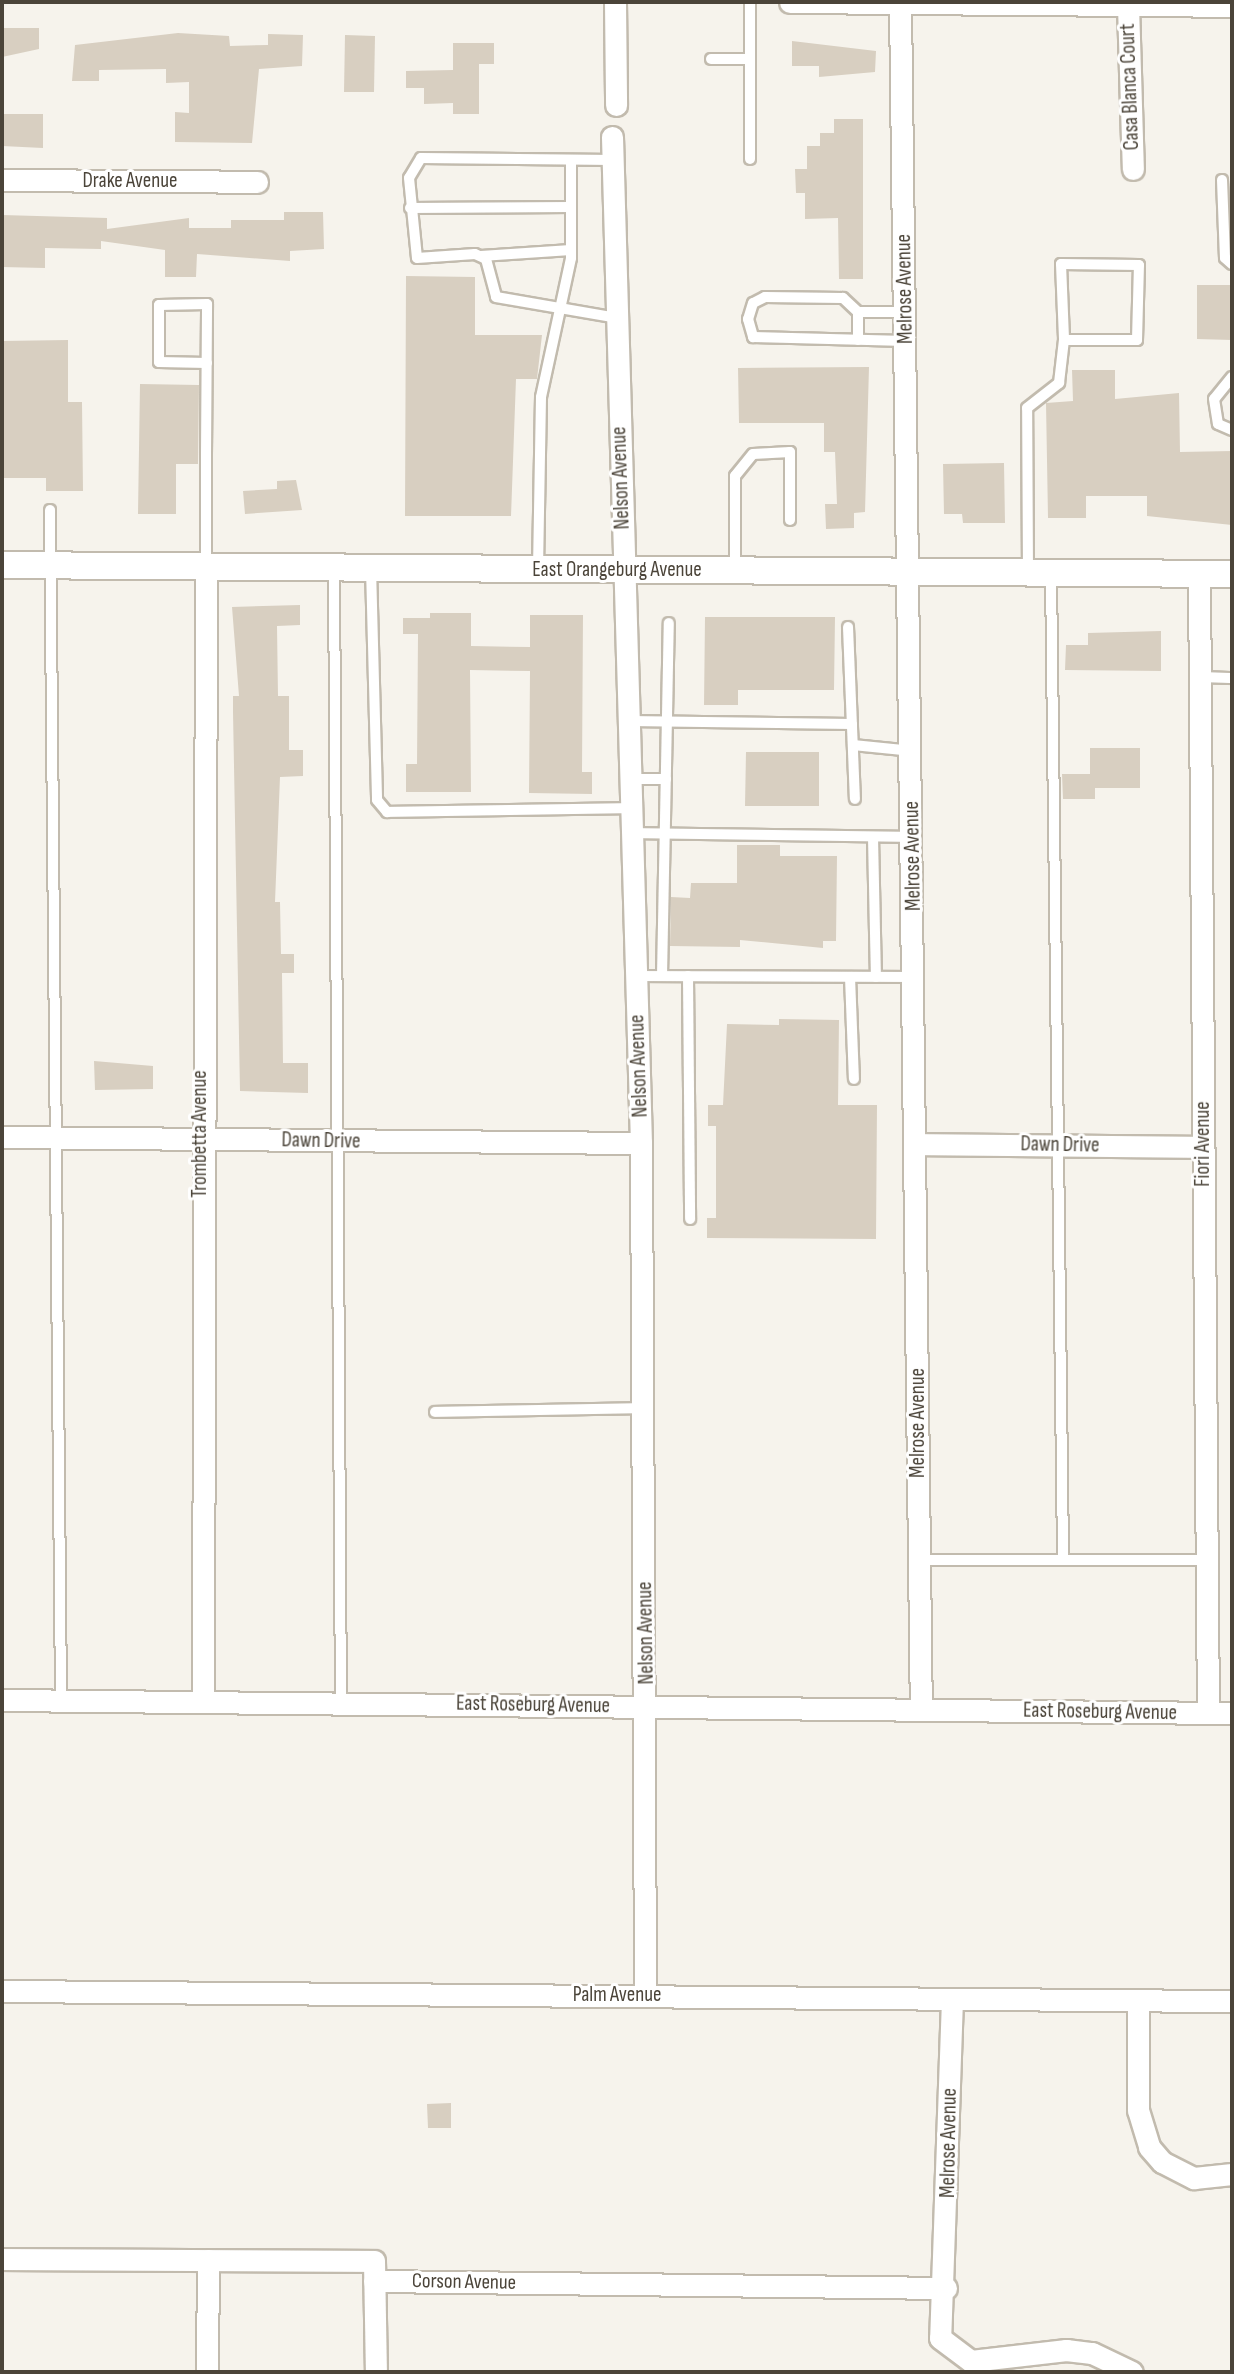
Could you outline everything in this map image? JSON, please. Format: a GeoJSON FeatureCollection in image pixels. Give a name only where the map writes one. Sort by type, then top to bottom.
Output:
{"type":"FeatureCollection","features":[{"type":"Feature","properties":{"kind":"street"},"geometry":{"type":"LineString","coordinates":[[615,2],[615,105]]}},
{"type":"Feature","properties":{"kind":"street"},"geometry":{"type":"LineString","coordinates":[[790,2],[1232,6]]}},
{"type":"Feature","properties":{"kind":"street","name":"Melrose Avenue"},"geometry":{"type":"LineString","coordinates":[[900,2],[911,571],[920,1710]]}},
{"type":"Feature","properties":{"kind":"street","name":"Casa Blanca Court"},"geometry":{"type":"LineString","coordinates":[[1132,4],[1133,169]]}},
{"type":"Feature","properties":{"kind":"street","name":"Nelson Avenue"},"geometry":{"type":"LineString","coordinates":[[612,137],[617,160],[618,318],[641,1143],[646,1707],[645,1995]]}},
{"type":"Feature","properties":{"kind":"street","name":"Drake Avenue"},"geometry":{"type":"LineString","coordinates":[[2,180],[257,182]]}},
{"type":"Feature","properties":{"kind":"street","name":"East Orangeburg Avenue"},"geometry":{"type":"LineString","coordinates":[[2,565],[1232,574]]}},
{"type":"Feature","properties":{"kind":"street","name":"Trombetta Avenue"},"geometry":{"type":"LineString","coordinates":[[203,1701],[200,1139],[206,567]]}},
{"type":"Feature","properties":{"kind":"street","name":"Fiori Avenue"},"geometry":{"type":"LineString","coordinates":[[1199,574],[1208,1713]]}},
{"type":"Feature","properties":{"kind":"street","name":"Dawn Drive"},"geometry":{"type":"LineString","coordinates":[[2,1137],[641,1143]]}},
{"type":"Feature","properties":{"kind":"street","name":"Dawn Drive"},"geometry":{"type":"LineString","coordinates":[[916,1143],[1203,1147]]}},
{"type":"Feature","properties":{"kind":"street","name":"East Roseburg Avenue"},"geometry":{"type":"LineString","coordinates":[[2,1700],[1232,1713]]}},
{"type":"Feature","properties":{"kind":"street","name":"Palm Avenue"},"geometry":{"type":"LineString","coordinates":[[2,1991],[1232,2001]]}},
{"type":"Feature","properties":{"kind":"street","name":"Melrose Avenue"},"geometry":{"type":"LineString","coordinates":[[952,1999],[947,2287],[940,2338],[971,2361],[1066,2350],[1092,2353],[1132,2372]]}},
{"type":"Feature","properties":{"kind":"street"},"geometry":{"type":"LineString","coordinates":[[1138,2002],[1138,2110],[1149,2147],[1161,2162],[1194,2178],[1232,2174]]}},
{"type":"Feature","properties":{"kind":"street"},"geometry":{"type":"LineString","coordinates":[[2,2259],[374,2261],[376,2372]]}},
{"type":"Feature","properties":{"kind":"street"},"geometry":{"type":"LineString","coordinates":[[207,2372],[208,2260]]}},
{"type":"Feature","properties":{"kind":"street","name":"Corson Avenue"},"geometry":{"type":"LineString","coordinates":[[374,2281],[947,2287]]}},
{"type":"Feature","properties":{"kind":"lane"},"geometry":{"type":"LineString","coordinates":[[750,2],[750,159]]}},
{"type":"Feature","properties":{"kind":"lane"},"geometry":{"type":"LineString","coordinates":[[711,59],[749,59]]}},
{"type":"Feature","properties":{"kind":"lane"},"geometry":{"type":"LineString","coordinates":[[570,250],[418,258],[410,208],[409,178],[421,158],[617,160]]}},
{"type":"Feature","properties":{"kind":"lane"},"geometry":{"type":"LineString","coordinates":[[538,569],[541,397],[562,304],[570,250],[571,160]]}},
{"type":"Feature","properties":{"kind":"lane"},"geometry":{"type":"LineString","coordinates":[[1222,180],[1227,221],[1225,258],[1232,264]]}},
{"type":"Feature","properties":{"kind":"lane"},"geometry":{"type":"LineString","coordinates":[[410,208],[571,207]]}},
{"type":"Feature","properties":{"kind":"lane"},"geometry":{"type":"LineString","coordinates":[[481,256],[496,297],[562,304],[591,318],[618,318]]}},
{"type":"Feature","properties":{"kind":"lane"},"geometry":{"type":"LineString","coordinates":[[1063,1560],[1057,1145],[1040,573],[1027,408],[1059,383],[1064,340],[1061,264],[1139,265],[1137,340],[1064,340]]}},
{"type":"Feature","properties":{"kind":"lane"},"geometry":{"type":"LineString","coordinates":[[906,312],[858,312],[843,298],[765,297],[753,303],[748,319],[753,337],[906,341]]}},
{"type":"Feature","properties":{"kind":"lane"},"geometry":{"type":"LineString","coordinates":[[206,567],[207,363],[207,304],[159,305],[159,362],[207,363]]}},
{"type":"Feature","properties":{"kind":"lane"},"geometry":{"type":"LineString","coordinates":[[858,312],[858,340]]}},
{"type":"Feature","properties":{"kind":"lane"},"geometry":{"type":"LineString","coordinates":[[1232,377],[1214,400],[1218,424],[1232,430]]}},
{"type":"Feature","properties":{"kind":"lane"},"geometry":{"type":"LineString","coordinates":[[735,570],[735,477],[753,454],[790,452],[790,520]]}},
{"type":"Feature","properties":{"kind":"lane"},"geometry":{"type":"LineString","coordinates":[[50,510],[61,1701]]}},
{"type":"Feature","properties":{"kind":"lane"},"geometry":{"type":"LineString","coordinates":[[334,568],[341,1703]]}},
{"type":"Feature","properties":{"kind":"lane"},"geometry":{"type":"LineString","coordinates":[[371,568],[377,800],[387,812],[632,808]]}},
{"type":"Feature","properties":{"kind":"lane"},"geometry":{"type":"LineString","coordinates":[[662,976],[663,834],[669,722],[670,623]]}},
{"type":"Feature","properties":{"kind":"lane"},"geometry":{"type":"LineString","coordinates":[[848,627],[855,799]]}},
{"type":"Feature","properties":{"kind":"lane"},"geometry":{"type":"LineString","coordinates":[[1199,677],[1232,678]]}},
{"type":"Feature","properties":{"kind":"lane"},"geometry":{"type":"LineString","coordinates":[[629,721],[852,724]]}},
{"type":"Feature","properties":{"kind":"lane"},"geometry":{"type":"LineString","coordinates":[[853,746],[912,751]]}},
{"type":"Feature","properties":{"kind":"lane"},"geometry":{"type":"LineString","coordinates":[[631,779],[666,779]]}},
{"type":"Feature","properties":{"kind":"lane"},"geometry":{"type":"LineString","coordinates":[[632,833],[913,838]]}},
{"type":"Feature","properties":{"kind":"lane"},"geometry":{"type":"LineString","coordinates":[[873,837],[876,977]]}},
{"type":"Feature","properties":{"kind":"lane"},"geometry":{"type":"LineString","coordinates":[[636,976],[915,977]]}},
{"type":"Feature","properties":{"kind":"lane"},"geometry":{"type":"LineString","coordinates":[[688,976],[691,1219]]}},
{"type":"Feature","properties":{"kind":"lane"},"geometry":{"type":"LineString","coordinates":[[850,977],[854,1079]]}},
{"type":"Feature","properties":{"kind":"lane"},"geometry":{"type":"LineString","coordinates":[[435,1412],[643,1408]]}},
{"type":"Feature","properties":{"kind":"lane"},"geometry":{"type":"LineString","coordinates":[[919,1560],[1207,1560]]}},
{"type":"Feature","properties":{"kind":"building"},"geometry":{"type":"Polygon","coordinates":[[[2,28],[39,28],[39,49],[2,57],[2,28]]]}},
{"type":"Feature","properties":{"kind":"building"},"geometry":{"type":"Polygon","coordinates":[[[178,33],[229,36],[230,46],[268,45],[268,34],[303,35],[302,66],[259,69],[252,143],[175,142],[175,112],[189,113],[189,82],[166,83],[166,69],[99,70],[99,81],[72,81],[75,45],[178,33]]]}},
{"type":"Feature","properties":{"kind":"building"},"geometry":{"type":"Polygon","coordinates":[[[345,35],[375,36],[374,92],[344,92],[345,35]]]}},
{"type":"Feature","properties":{"kind":"building"},"geometry":{"type":"Polygon","coordinates":[[[792,41],[876,51],[875,72],[819,77],[819,66],[792,66],[792,41]]]}},
{"type":"Feature","properties":{"kind":"building"},"geometry":{"type":"Polygon","coordinates":[[[453,43],[494,43],[494,64],[479,64],[479,114],[453,114],[453,103],[424,104],[424,88],[406,88],[406,71],[453,70],[453,43]]]}},
{"type":"Feature","properties":{"kind":"building"},"geometry":{"type":"Polygon","coordinates":[[[4,114],[43,114],[43,148],[2,146],[4,114]]]}},
{"type":"Feature","properties":{"kind":"building"},"geometry":{"type":"Polygon","coordinates":[[[834,119],[863,119],[863,279],[839,279],[838,218],[805,219],[805,193],[796,193],[795,169],[807,169],[807,146],[820,146],[820,133],[834,133],[834,119]]]}},
{"type":"Feature","properties":{"kind":"building"},"geometry":{"type":"Polygon","coordinates":[[[284,212],[323,212],[324,249],[290,251],[290,261],[197,254],[196,277],[165,277],[165,250],[101,241],[101,249],[45,248],[45,268],[2,267],[2,215],[107,218],[107,229],[189,218],[189,228],[231,228],[231,220],[284,220],[284,212]]]}},
{"type":"Feature","properties":{"kind":"building"},"geometry":{"type":"Polygon","coordinates":[[[406,276],[475,277],[475,335],[542,335],[537,379],[516,379],[511,516],[405,516],[406,276]]]}},
{"type":"Feature","properties":{"kind":"building"},"geometry":{"type":"Polygon","coordinates":[[[1197,285],[1232,285],[1232,340],[1197,339],[1197,285]]]}},
{"type":"Feature","properties":{"kind":"building"},"geometry":{"type":"Polygon","coordinates":[[[68,340],[68,402],[82,402],[83,491],[46,491],[46,478],[2,478],[2,341],[68,340]]]}},
{"type":"Feature","properties":{"kind":"building"},"geometry":{"type":"Polygon","coordinates":[[[869,367],[865,512],[854,513],[854,528],[826,529],[825,504],[837,504],[835,452],[824,452],[824,423],[739,423],[738,368],[869,367]]]}},
{"type":"Feature","properties":{"kind":"building"},"geometry":{"type":"Polygon","coordinates":[[[1072,370],[1115,370],[1115,399],[1179,393],[1180,452],[1232,451],[1232,525],[1147,516],[1147,496],[1086,496],[1086,518],[1048,518],[1046,403],[1073,401],[1072,370]]]}},
{"type":"Feature","properties":{"kind":"building"},"geometry":{"type":"Polygon","coordinates":[[[140,384],[199,385],[198,464],[176,464],[176,514],[138,514],[140,384]]]}},
{"type":"Feature","properties":{"kind":"building"},"geometry":{"type":"Polygon","coordinates":[[[1004,463],[1005,523],[963,523],[962,514],[944,514],[943,464],[1004,463]]]}},
{"type":"Feature","properties":{"kind":"building"},"geometry":{"type":"Polygon","coordinates":[[[296,480],[302,510],[245,514],[243,491],[277,489],[277,481],[296,480]]]}},
{"type":"Feature","properties":{"kind":"building"},"geometry":{"type":"Polygon","coordinates":[[[300,605],[300,625],[277,626],[278,696],[289,696],[289,750],[303,750],[303,776],[280,777],[275,902],[280,902],[281,954],[294,954],[294,973],[282,973],[283,1063],[308,1063],[308,1093],[240,1091],[233,712],[233,696],[239,696],[232,607],[300,605]]]}},
{"type":"Feature","properties":{"kind":"building"},"geometry":{"type":"Polygon","coordinates":[[[430,613],[471,613],[471,646],[530,647],[530,615],[583,615],[582,772],[592,772],[592,794],[529,793],[530,671],[470,670],[471,792],[406,792],[406,764],[417,764],[418,634],[403,634],[403,618],[430,618],[430,613]]]}},
{"type":"Feature","properties":{"kind":"building"},"geometry":{"type":"Polygon","coordinates":[[[705,617],[835,617],[834,690],[738,690],[738,705],[704,705],[705,617]]]}},
{"type":"Feature","properties":{"kind":"building"},"geometry":{"type":"Polygon","coordinates":[[[1161,631],[1161,671],[1065,670],[1066,645],[1088,645],[1088,633],[1161,631]]]}},
{"type":"Feature","properties":{"kind":"building"},"geometry":{"type":"Polygon","coordinates":[[[1090,748],[1140,748],[1140,788],[1095,788],[1095,799],[1063,799],[1062,774],[1090,774],[1090,748]]]}},
{"type":"Feature","properties":{"kind":"building"},"geometry":{"type":"Polygon","coordinates":[[[746,752],[819,752],[819,806],[745,806],[746,752]]]}},
{"type":"Feature","properties":{"kind":"building"},"geometry":{"type":"Polygon","coordinates":[[[737,845],[780,845],[780,856],[837,856],[836,941],[823,941],[823,948],[740,940],[740,947],[670,946],[671,897],[690,898],[691,883],[737,883],[737,845]]]}},
{"type":"Feature","properties":{"kind":"building"},"geometry":{"type":"Polygon","coordinates":[[[779,1019],[839,1020],[838,1105],[877,1105],[876,1239],[707,1238],[707,1218],[716,1218],[716,1126],[708,1126],[708,1105],[723,1105],[727,1024],[779,1025],[779,1019]]]}},
{"type":"Feature","properties":{"kind":"building"},"geometry":{"type":"Polygon","coordinates":[[[94,1061],[153,1066],[153,1089],[95,1090],[94,1061]]]}},
{"type":"Feature","properties":{"kind":"building"},"geometry":{"type":"Polygon","coordinates":[[[451,2103],[451,2128],[428,2128],[427,2104],[451,2103]]]}}]}
